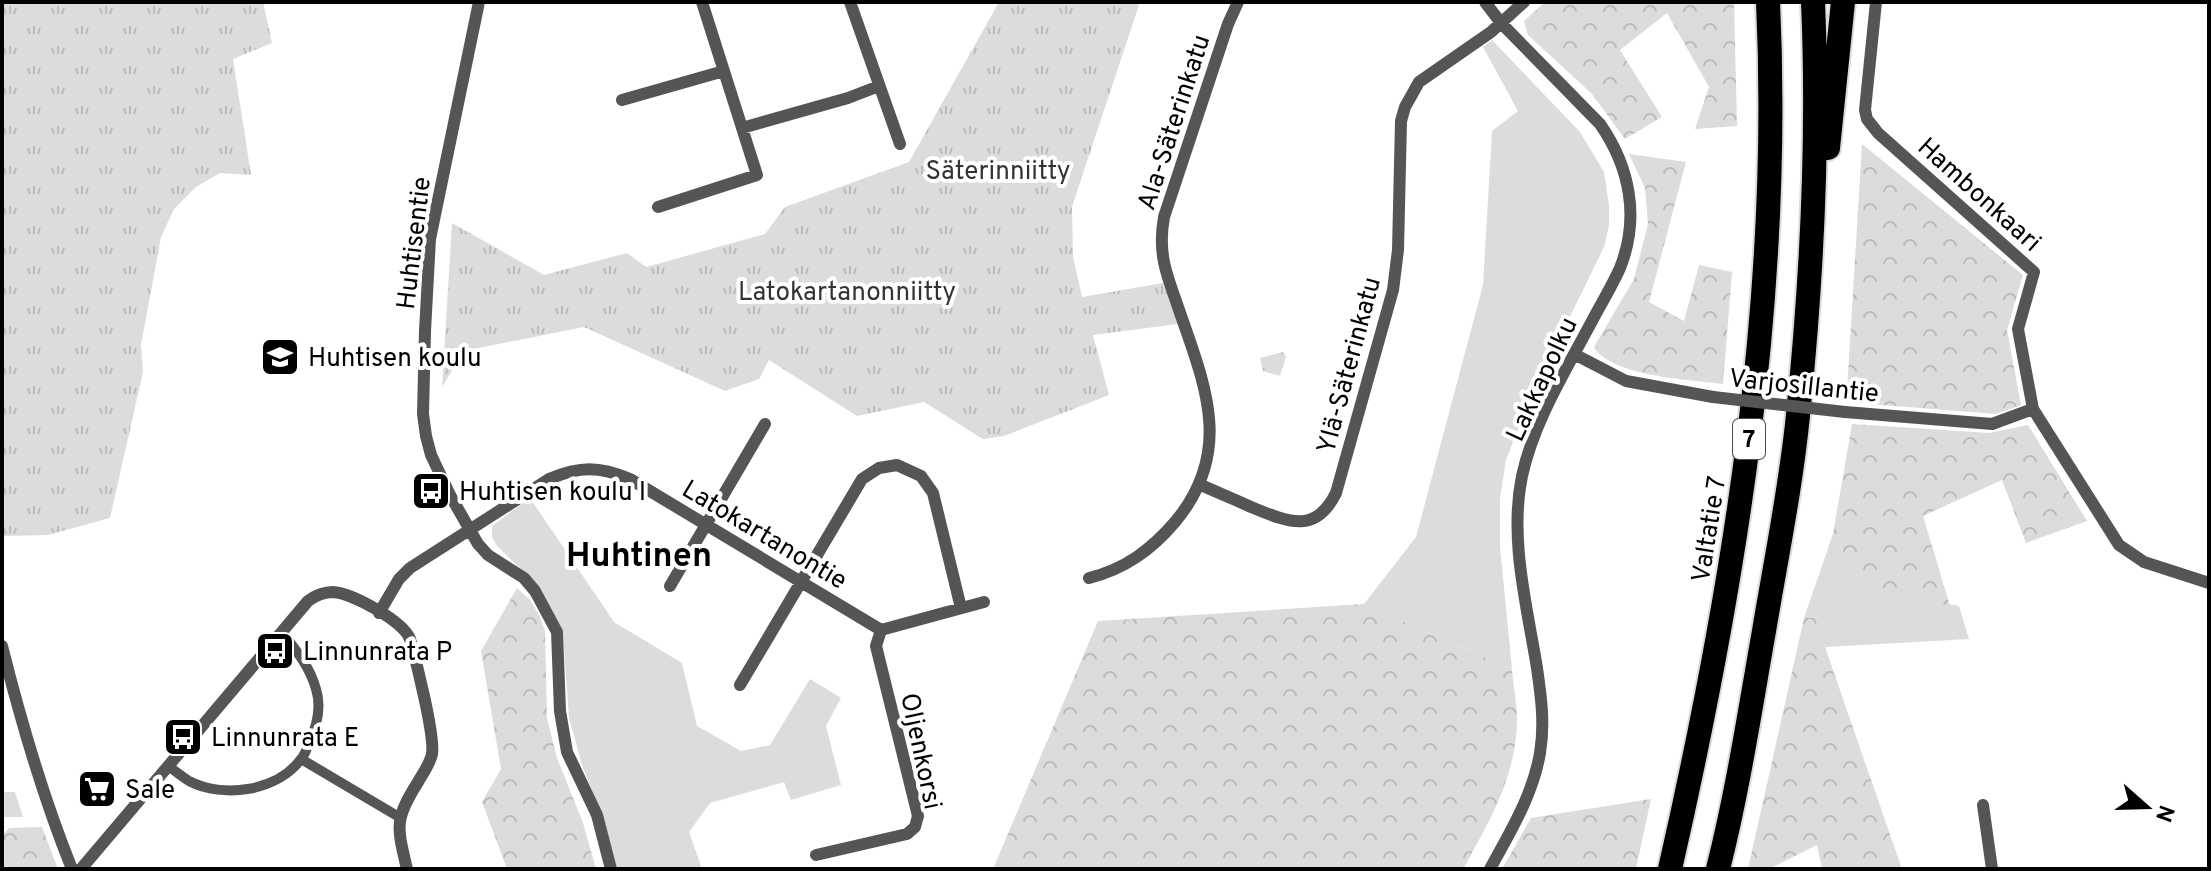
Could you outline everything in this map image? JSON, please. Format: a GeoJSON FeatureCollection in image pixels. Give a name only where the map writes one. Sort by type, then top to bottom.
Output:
{"type":"FeatureCollection","features":[{"type":"Feature","properties":{"kind":"highway","name":"Valtatie 7"},"geometry":{"type":"LineString","coordinates":[[1670,869],[1688,789],[1741,503],[1760,343],[1770,203],[1771,53],[1768,2]]}},
{"type":"Feature","properties":{"kind":"highway","name":"7"},"geometry":{"type":"LineString","coordinates":[[1718,869],[1736,792],[1796,432],[1812,241],[1813,2]]}},
{"type":"Feature","properties":{"kind":"highway"},"geometry":{"type":"LineString","coordinates":[[1812,241],[1826,165],[1843,2]]}},
{"type":"Feature","properties":{"kind":"highway"},"geometry":{"type":"LineString","coordinates":[[1662,869],[1688,789]]}},
{"type":"Feature","properties":{"kind":"street","name":"Huhtisentie"},"geometry":{"type":"LineString","coordinates":[[479,2],[430,239],[423,414],[431,455],[470,530],[488,555],[524,578],[535,591],[557,632],[560,711],[567,752],[597,815],[611,869]]}},
{"type":"Feature","properties":{"kind":"street"},"geometry":{"type":"LineString","coordinates":[[658,207],[757,175],[702,2]]}},
{"type":"Feature","properties":{"kind":"street"},"geometry":{"type":"LineString","coordinates":[[850,2],[900,144]]}},
{"type":"Feature","properties":{"kind":"street","name":"Ala-Säterinkatu"},"geometry":{"type":"LineString","coordinates":[[1089,578],[1126,565],[1154,544],[1185,509],[1199,484],[1208,445],[1210,415],[1202,376],[1165,270],[1161,233],[1223,39],[1238,2]]}},
{"type":"Feature","properties":{"kind":"street","name":"Lakkapolku"},"geometry":{"type":"LineString","coordinates":[[1485,2],[1501,23],[1600,124],[1616,151],[1629,185],[1630,226],[1620,268],[1543,418],[1522,476],[1518,538],[1541,698],[1542,729],[1534,779],[1490,869]]}},
{"type":"Feature","properties":{"kind":"street","name":"Ylä-Säterinkatu"},"geometry":{"type":"LineString","coordinates":[[1199,484],[1291,522],[1317,517],[1331,503],[1393,290],[1398,250],[1401,121],[1405,107],[1419,82],[1501,23],[1524,2]]}},
{"type":"Feature","properties":{"kind":"street","name":"Hambonkaari"},"geometry":{"type":"LineString","coordinates":[[1876,2],[1866,100],[1867,119],[1878,133],[2034,272],[2018,329],[2033,409],[2119,545],[2144,562],[2209,583]]}},
{"type":"Feature","properties":{"kind":"street"},"geometry":{"type":"LineString","coordinates":[[622,100],[724,71]]}},
{"type":"Feature","properties":{"kind":"street"},"geometry":{"type":"LineString","coordinates":[[742,128],[879,86]]}},
{"type":"Feature","properties":{"kind":"street","name":"Varjosillantie"},"geometry":{"type":"LineString","coordinates":[[1574,354],[1626,381],[1713,397],[1992,424],[2033,409]]}},
{"type":"Feature","properties":{"kind":"street"},"geometry":{"type":"LineString","coordinates":[[670,586],[765,424]]}},
{"type":"Feature","properties":{"kind":"street"},"geometry":{"type":"LineString","coordinates":[[740,685],[862,479],[879,468],[897,465],[921,476],[933,493],[961,608]]}},
{"type":"Feature","properties":{"kind":"street","name":"Latokartanontie"},"geometry":{"type":"LineString","coordinates":[[379,613],[399,579],[410,568],[549,479],[590,468],[608,470],[630,479],[881,630]]}},
{"type":"Feature","properties":{"kind":"street"},"geometry":{"type":"LineString","coordinates":[[81,869],[308,601],[322,593],[343,594],[399,624],[408,634],[433,743],[429,764],[399,817],[407,869]]}},
{"type":"Feature","properties":{"kind":"street"},"geometry":{"type":"LineString","coordinates":[[881,630],[984,602]]}},
{"type":"Feature","properties":{"kind":"street","name":"Oljenkorsi"},"geometry":{"type":"LineString","coordinates":[[816,855],[907,834],[915,827],[918,816],[876,646],[881,630]]}},
{"type":"Feature","properties":{"kind":"street"},"geometry":{"type":"LineString","coordinates":[[169,767],[203,786],[232,791],[247,790],[275,779],[301,759],[316,728],[319,709],[317,691],[305,661],[282,632]]}},
{"type":"Feature","properties":{"kind":"street"},"geometry":{"type":"LineString","coordinates":[[2,646],[52,819],[72,869]]}},
{"type":"Feature","properties":{"kind":"street"},"geometry":{"type":"LineString","coordinates":[[301,759],[399,817]]}},
{"type":"Feature","properties":{"kind":"street"},"geometry":{"type":"LineString","coordinates":[[1983,805],[1992,869]]}},
{"type":"Feature","properties":{"kind":"green space"},"geometry":{"type":"Polygon","coordinates":[[[2,2],[263,2],[272,43],[233,59],[251,175],[220,173],[196,187],[174,209],[161,237],[141,345],[143,372],[110,518],[48,535],[2,536],[2,2]]]}},
{"type":"Feature","properties":{"kind":"green space"},"geometry":{"type":"Polygon","coordinates":[[[999,2],[1140,2],[1072,207],[1073,257],[1082,297],[1163,283],[1178,324],[1093,335],[1109,395],[1004,436],[983,439],[924,402],[857,416],[769,360],[759,379],[725,391],[584,327],[464,351],[442,387],[452,223],[544,275],[627,253],[646,267],[765,234],[785,207],[909,162],[999,2]]]}},
{"type":"Feature","properties":{"kind":"green space"},"geometry":{"type":"Polygon","coordinates":[[[1545,2],[1734,2],[1737,126],[1695,129],[1709,87],[1667,13],[1620,50],[1662,117],[1625,139],[1592,94],[1528,35],[1524,21],[1545,2]]]}},
{"type":"Feature","properties":{"kind":"green space"},"geometry":{"type":"Polygon","coordinates":[[[1492,40],[1580,132],[1604,172],[1609,205],[1604,247],[1531,396],[1506,460],[1500,498],[1500,547],[1512,669],[1364,604],[1416,537],[1483,285],[1492,131],[1518,111],[1483,47],[1492,40]]]}},
{"type":"Feature","properties":{"kind":"green space"},"geometry":{"type":"Polygon","coordinates":[[[1862,144],[2023,275],[2007,330],[2021,405],[1996,414],[1869,404],[1847,391],[1862,144]]]}},
{"type":"Feature","properties":{"kind":"green space"},"geometry":{"type":"Polygon","coordinates":[[[1629,154],[1686,162],[1649,302],[1684,321],[1699,265],[1732,272],[1723,384],[1633,370],[1603,357],[1594,347],[1634,279],[1648,224],[1645,188],[1629,154]]]}},
{"type":"Feature","properties":{"kind":"green space"},"geometry":{"type":"Polygon","coordinates":[[[1283,352],[1286,357],[1280,376],[1263,371],[1260,358],[1283,352]]]}},
{"type":"Feature","properties":{"kind":"green space"},"geometry":{"type":"Polygon","coordinates":[[[1852,424],[1989,433],[2028,425],[2087,521],[2026,543],[2002,480],[1923,516],[1950,606],[1864,589],[1833,534],[1852,424]]]}},
{"type":"Feature","properties":{"kind":"green space"},"geometry":{"type":"Polygon","coordinates":[[[530,498],[614,622],[682,663],[697,726],[741,751],[770,745],[810,679],[841,698],[826,726],[841,785],[791,800],[784,782],[710,803],[689,832],[702,869],[617,869],[605,823],[582,765],[569,718],[563,634],[537,585],[497,546],[492,537],[492,526],[530,498]]]}},
{"type":"Feature","properties":{"kind":"green space"},"geometry":{"type":"Polygon","coordinates":[[[1833,534],[1864,589],[1959,606],[1969,639],[1825,647],[1815,618],[1804,618],[1833,534]]]}},
{"type":"Feature","properties":{"kind":"green space"},"geometry":{"type":"Polygon","coordinates":[[[517,588],[530,600],[545,631],[547,718],[557,758],[583,823],[596,869],[507,869],[482,802],[501,769],[481,651],[517,588]]]}},
{"type":"Feature","properties":{"kind":"green space"},"geometry":{"type":"Polygon","coordinates":[[[1364,604],[1512,669],[1517,718],[1511,765],[1499,800],[1463,869],[993,869],[1098,621],[1364,604]]]}},
{"type":"Feature","properties":{"kind":"green space"},"geometry":{"type":"Polygon","coordinates":[[[1804,618],[1815,618],[1902,869],[1822,869],[1817,845],[1769,869],[1748,869],[1804,618]]]}},
{"type":"Feature","properties":{"kind":"green space"},"geometry":{"type":"Polygon","coordinates":[[[2,792],[15,792],[23,817],[2,817],[2,792]]]}},
{"type":"Feature","properties":{"kind":"green space"},"geometry":{"type":"Polygon","coordinates":[[[1651,799],[1636,869],[1502,869],[1531,818],[1651,799]]]}},
{"type":"Feature","properties":{"kind":"green space"},"geometry":{"type":"Polygon","coordinates":[[[42,827],[58,869],[2,869],[2,836],[9,828],[42,827]]]}},
{"type":"Feature","properties":{"kind":"place","name":"Huhtisen koulu"},"geometry":{"type":"Point","coordinates":[280,357]}},
{"type":"Feature","properties":{"kind":"place","name":"Huhtisen koulu I"},"geometry":{"type":"Point","coordinates":[431,491]}},
{"type":"Feature","properties":{"kind":"place","name":"Linnunrata P"},"geometry":{"type":"Point","coordinates":[275,651]}},
{"type":"Feature","properties":{"kind":"place","name":"Linnunrata E"},"geometry":{"type":"Point","coordinates":[183,737]}},
{"type":"Feature","properties":{"kind":"place","name":"Sale"},"geometry":{"type":"Point","coordinates":[97,789]}},
{"type":"Feature","properties":{"kind":"district","name":"Huhtinen"},"geometry":{"type":"Point","coordinates":[639,554]}},
{"type":"Feature","properties":{"kind":"park label","name":"Säterinniitty"},"geometry":{"type":"Point","coordinates":[998,170]}},
{"type":"Feature","properties":{"kind":"park label","name":"Latokartanonniitty"},"geometry":{"type":"Point","coordinates":[847,291]}}]}
